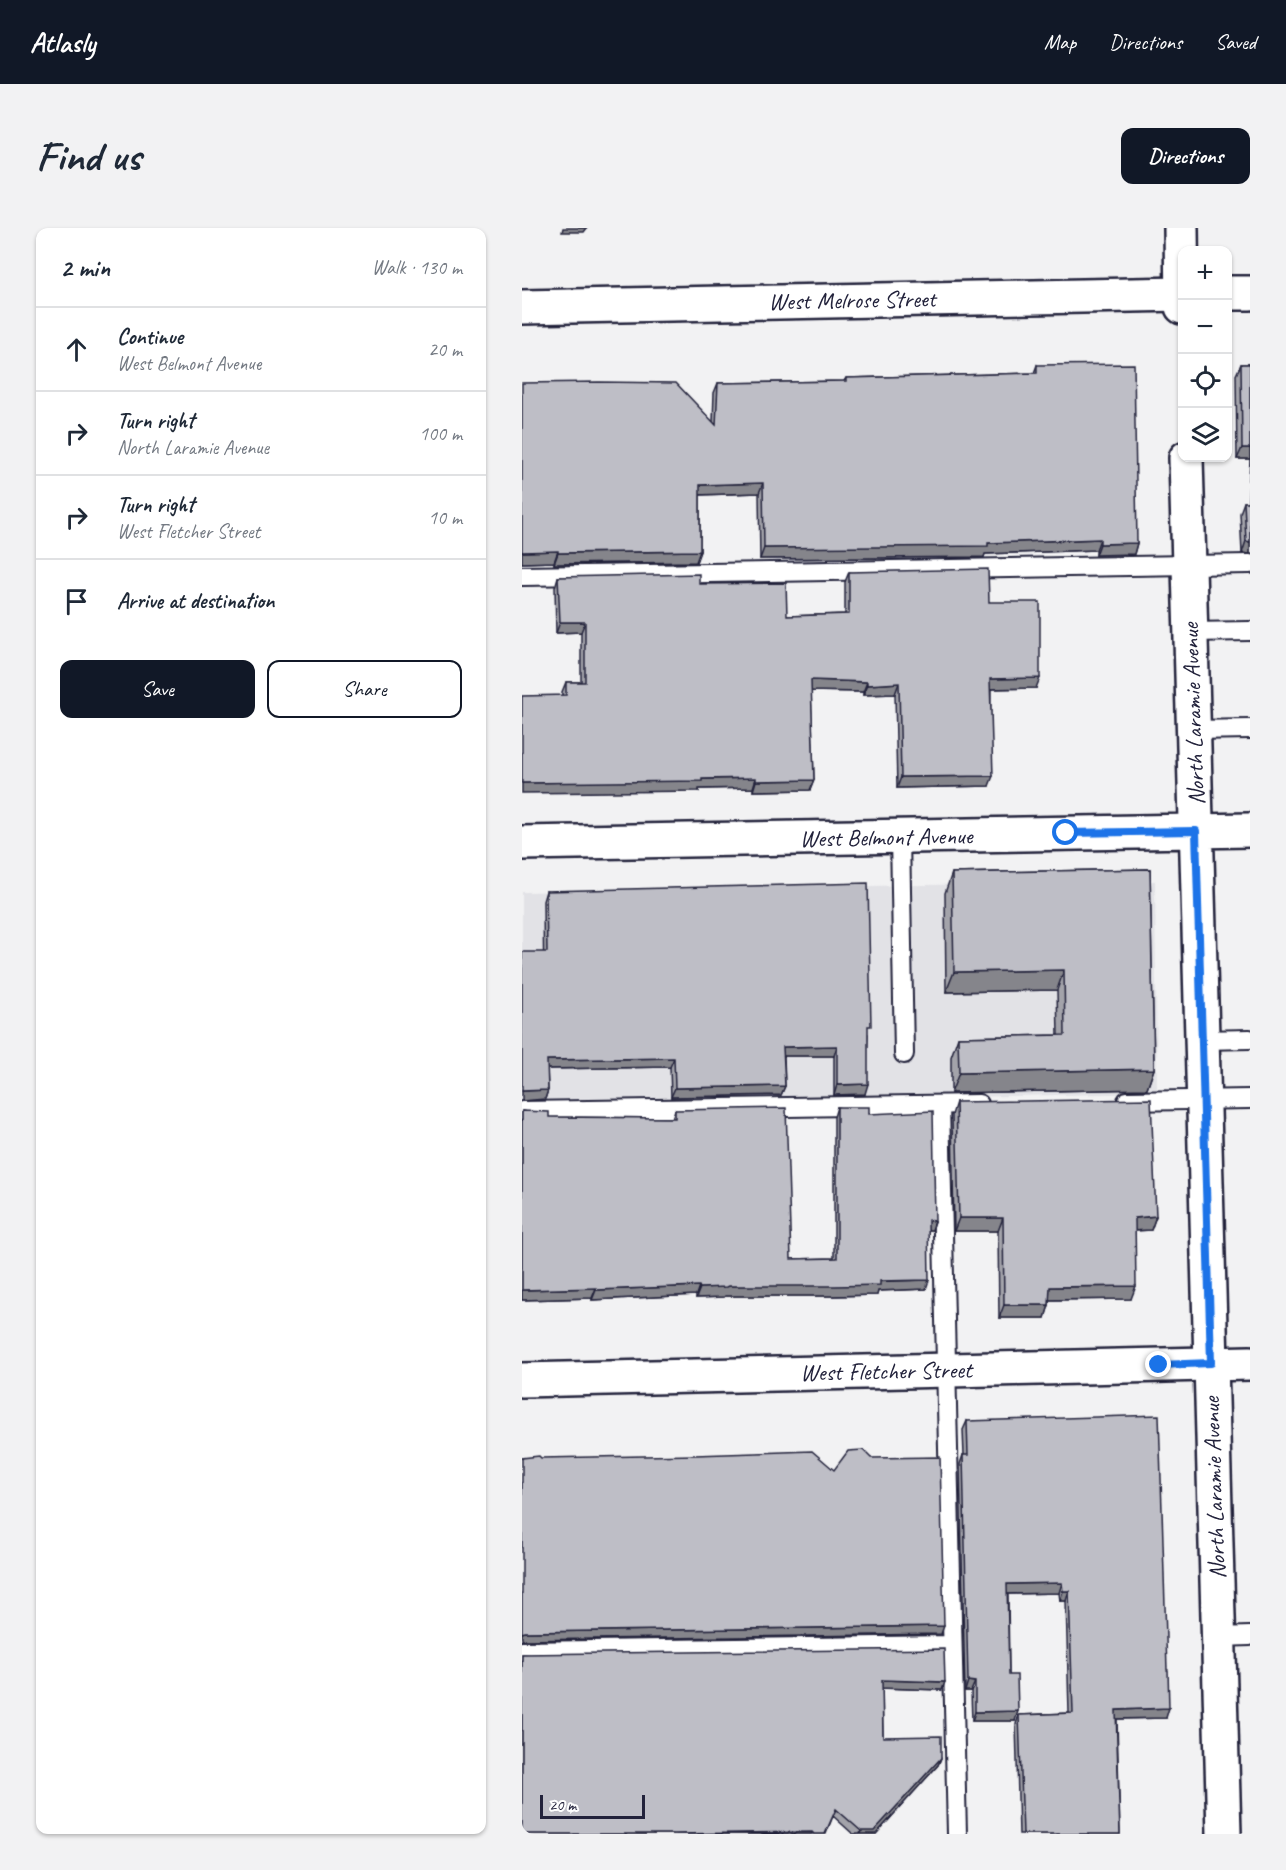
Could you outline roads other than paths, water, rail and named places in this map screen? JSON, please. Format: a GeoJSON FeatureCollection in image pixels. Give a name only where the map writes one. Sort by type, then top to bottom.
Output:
{"type":"FeatureCollection","features":[{"type":"Feature","properties":{"kind":"street"},"geometry":{"type":"LineString","coordinates":[[1181,228],[1181,246]]}},
{"type":"Feature","properties":{"kind":"street"},"geometry":{"type":"LineString","coordinates":[[1232,293],[1250,293]]}},
{"type":"Feature","properties":{"kind":"street","name":"West Melrose Street"},"geometry":{"type":"LineString","coordinates":[[522,307],[1178,294]]}},
{"type":"Feature","properties":{"kind":"street","name":"North Laramie Avenue"},"geometry":{"type":"LineString","coordinates":[[1186,462],[1211,1363],[1234,1637],[1224,1834]]}},
{"type":"Feature","properties":{"kind":"street","name":"West Belmont Avenue"},"geometry":{"type":"LineString","coordinates":[[522,843],[1250,830]]}},
{"type":"Feature","properties":{"kind":"street","name":"West Fletcher Street"},"geometry":{"type":"LineString","coordinates":[[522,1380],[1250,1363]]}},
{"type":"Feature","properties":{"kind":"lane"},"geometry":{"type":"LineString","coordinates":[[522,576],[1250,564]]}},
{"type":"Feature","properties":{"kind":"lane"},"geometry":{"type":"LineString","coordinates":[[1191,632],[1250,631]]}},
{"type":"Feature","properties":{"kind":"lane"},"geometry":{"type":"LineString","coordinates":[[1193,730],[1250,729]]}},
{"type":"Feature","properties":{"kind":"lane"},"geometry":{"type":"LineString","coordinates":[[900,836],[904,1054]]}},
{"type":"Feature","properties":{"kind":"lane"},"geometry":{"type":"LineString","coordinates":[[1202,1040],[1250,1039]]}},
{"type":"Feature","properties":{"kind":"lane"},"geometry":{"type":"LineString","coordinates":[[1108,1101],[1250,1099]]}},
{"type":"Feature","properties":{"kind":"lane"},"geometry":{"type":"LineString","coordinates":[[522,1112],[1000,1103]]}},
{"type":"Feature","properties":{"kind":"lane"},"geometry":{"type":"LineString","coordinates":[[940,1104],[957,1834]]}},
{"type":"Feature","properties":{"kind":"lane"},"geometry":{"type":"LineString","coordinates":[[522,1651],[952,1645]]}}]}
